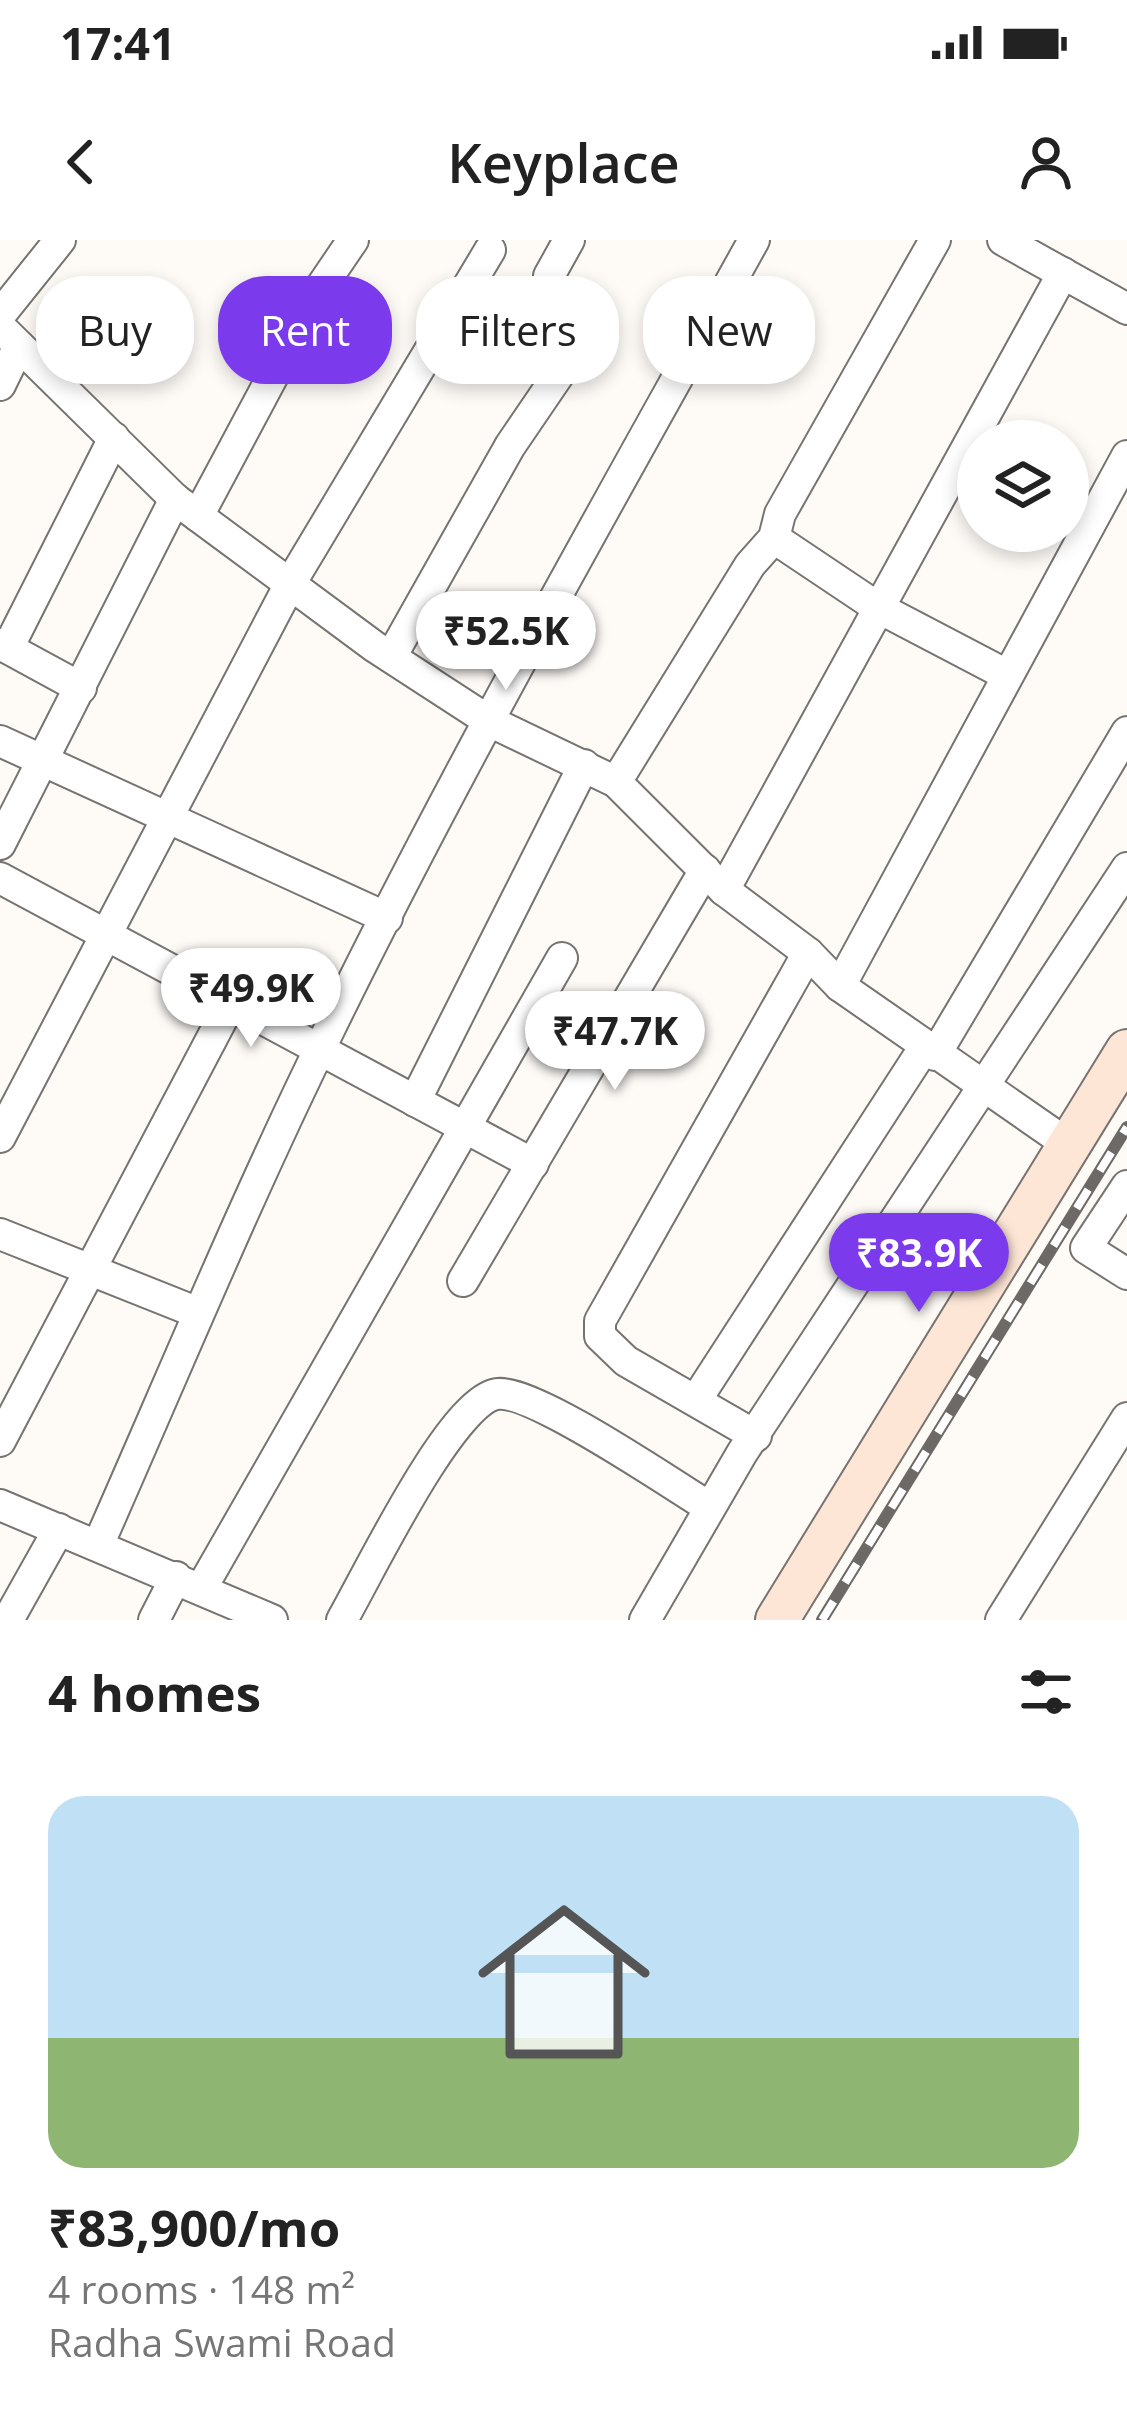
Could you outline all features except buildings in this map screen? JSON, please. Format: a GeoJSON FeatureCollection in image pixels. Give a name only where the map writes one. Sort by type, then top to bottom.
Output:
{"type":"FeatureCollection","features":[{"type":"Feature","properties":{"kind":"street"},"geometry":{"type":"LineString","coordinates":[[0,315],[60,240]]}},
{"type":"Feature","properties":{"kind":"street"},"geometry":{"type":"LineString","coordinates":[[0,844],[81,688],[186,507],[353,240]]}},
{"type":"Feature","properties":{"kind":"street"},"geometry":{"type":"LineString","coordinates":[[549,276],[569,240]]}},
{"type":"Feature","properties":{"kind":"street"},"geometry":{"type":"LineString","coordinates":[[99,1543],[196,1312],[319,1049],[489,721],[754,240]]}},
{"type":"Feature","properties":{"kind":"street"},"geometry":{"type":"LineString","coordinates":[[616,782],[751,565],[774,538],[780,514],[935,240]]}},
{"type":"Feature","properties":{"kind":"street"},"geometry":{"type":"LineString","coordinates":[[1019,244],[1127,309]]}},
{"type":"Feature","properties":{"kind":"street"},"geometry":{"type":"LineString","coordinates":[[0,1137],[290,584],[490,250]]}},
{"type":"Feature","properties":{"kind":"street"},"geometry":{"type":"LineString","coordinates":[[464,1281],[532,1164],[715,880],[877,607],[1063,273]]}},
{"type":"Feature","properties":{"kind":"street"},"geometry":{"type":"LineString","coordinates":[[0,384],[9,336]]}},
{"type":"Feature","properties":{"kind":"street"},"geometry":{"type":"LineString","coordinates":[[9,336],[186,507],[391,658],[489,721],[616,782],[715,880],[808,953],[840,986],[1070,1145]]}},
{"type":"Feature","properties":{"kind":"street"},"geometry":{"type":"LineString","coordinates":[[391,658],[510,446],[552,384]]}},
{"type":"Feature","properties":{"kind":"street"},"geometry":{"type":"LineString","coordinates":[[81,688],[4,646],[114,438]]}},
{"type":"Feature","properties":{"kind":"street"},"geometry":{"type":"LineString","coordinates":[[840,986],[1127,456]]}},
{"type":"Feature","properties":{"kind":"street"},"geometry":{"type":"LineString","coordinates":[[774,538],[877,607],[1005,674]]}},
{"type":"Feature","properties":{"kind":"street"},"geometry":{"type":"LineString","coordinates":[[697,1400],[930,1052],[1127,732]]}},
{"type":"Feature","properties":{"kind":"street"},"geometry":{"type":"LineString","coordinates":[[0,741],[387,918]]}},
{"type":"Feature","properties":{"kind":"street"},"geometry":{"type":"LineString","coordinates":[[415,1101],[584,765]]}},
{"type":"Feature","properties":{"kind":"street"},"geometry":{"type":"LineString","coordinates":[[645,1620],[709,1507],[1127,868]]}},
{"type":"Feature","properties":{"kind":"street"},"geometry":{"type":"LineString","coordinates":[[0,878],[532,1164]]}},
{"type":"Feature","properties":{"kind":"street"},"geometry":{"type":"LineString","coordinates":[[756,1436],[610,1348],[600,1336],[600,1321],[808,953]]}},
{"type":"Feature","properties":{"kind":"street"},"geometry":{"type":"LineString","coordinates":[[154,1620],[188,1583],[468,1130],[562,958]]}},
{"type":"Feature","properties":{"kind":"street"},"geometry":{"type":"LineString","coordinates":[[0,1441],[231,1002]]}},
{"type":"Feature","properties":{"kind":"street"},"geometry":{"type":"LineString","coordinates":[[777,1620],[1127,1051]]}},
{"type":"Feature","properties":{"kind":"street"},"geometry":{"type":"LineString","coordinates":[[1127,1186],[1086,1248],[1127,1274]]}},
{"type":"Feature","properties":{"kind":"street"},"geometry":{"type":"LineString","coordinates":[[0,1234],[196,1312]]}},
{"type":"Feature","properties":{"kind":"street"},"geometry":{"type":"LineString","coordinates":[[342,1620],[453,1426],[483,1399],[499,1394],[541,1406],[709,1507]]}},
{"type":"Feature","properties":{"kind":"street"},"geometry":{"type":"LineString","coordinates":[[1001,1620],[1127,1418]]}},
{"type":"Feature","properties":{"kind":"street"},"geometry":{"type":"LineString","coordinates":[[0,1504],[272,1620]]}},
{"type":"Feature","properties":{"kind":"street"},"geometry":{"type":"LineString","coordinates":[[8,1620],[59,1529]]}},
{"type":"Feature","properties":{"kind":"railway"},"geometry":{"type":"LineString","coordinates":[[822,1620],[1127,1127]]}}]}
